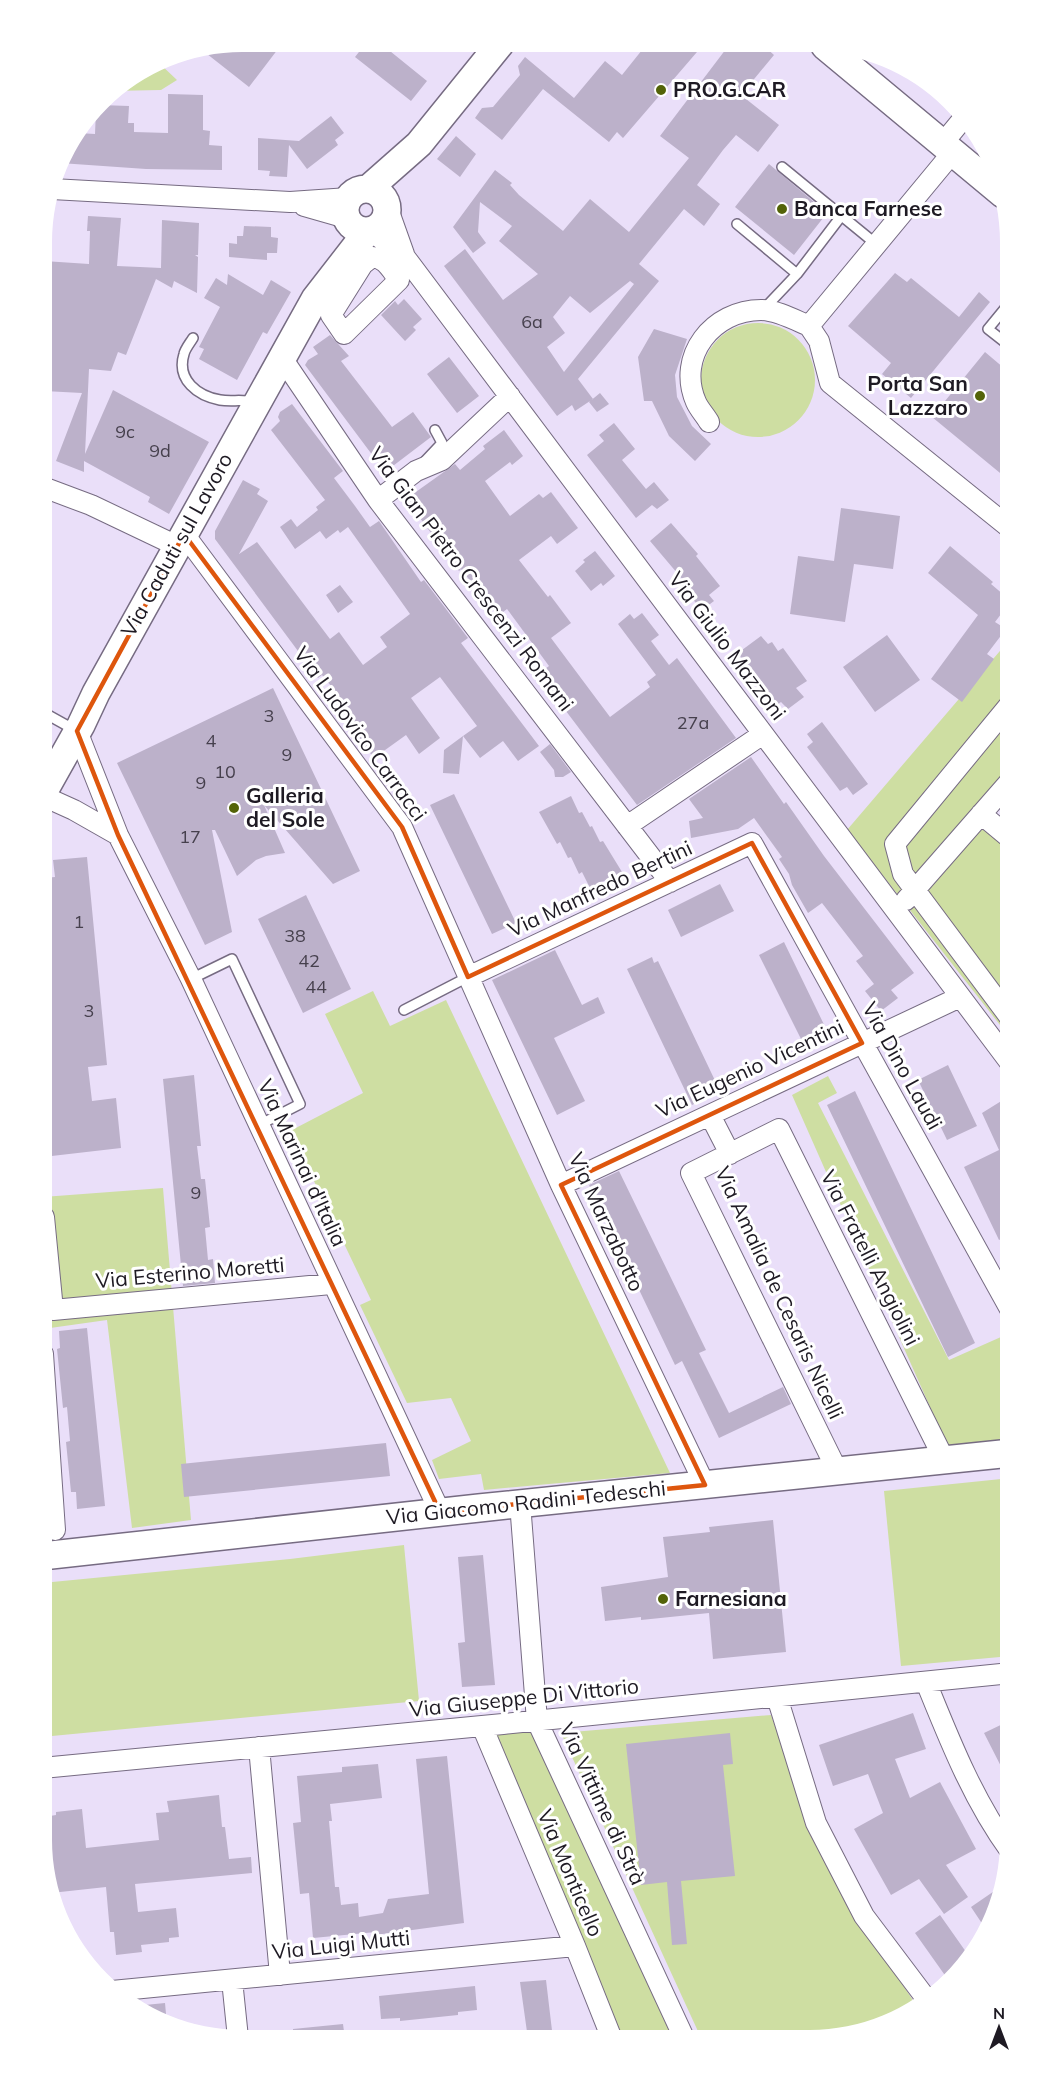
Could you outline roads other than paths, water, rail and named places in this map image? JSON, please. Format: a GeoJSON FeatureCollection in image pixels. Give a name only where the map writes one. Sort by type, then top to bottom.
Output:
{"type":"FeatureCollection","features":[{"type":"Feature","properties":{"kind":"main road"},"geometry":{"type":"LineString","coordinates":[[368,211],[493,53]]}},
{"type":"Feature","properties":{"kind":"main road"},"geometry":{"type":"LineString","coordinates":[[835,54],[991,184]]}},
{"type":"Feature","properties":{"kind":"main road","name":"Via Caduti sul Lavoro"},"geometry":{"type":"LineString","coordinates":[[53,776],[96,693],[282,357],[323,307],[368,211]]}},
{"type":"Feature","properties":{"kind":"main road","name":"Via Giacomo Radini Tedeschi"},"geometry":{"type":"LineString","coordinates":[[53,1555],[520,1503],[1000,1454]]}},
{"type":"Feature","properties":{"kind":"street"},"geometry":{"type":"LineString","coordinates":[[809,326],[876,244],[948,147],[959,125]]}},
{"type":"Feature","properties":{"kind":"street"},"geometry":{"type":"LineString","coordinates":[[60,189],[290,202],[368,211]]}},
{"type":"Feature","properties":{"kind":"street","name":"Via Giulio Mazzoni"},"geometry":{"type":"LineString","coordinates":[[368,211],[405,256]]}},
{"type":"Feature","properties":{"kind":"street","name":"Via Giulio Mazzoni"},"geometry":{"type":"LineString","coordinates":[[368,211],[405,256],[1000,1050]]}},
{"type":"Feature","properties":{"kind":"street"},"geometry":{"type":"LineString","coordinates":[[709,422],[696,403],[691,381],[693,358],[703,337],[719,321],[730,316],[740,312],[763,310],[809,326],[819,341],[830,382],[1000,520]]}},
{"type":"Feature","properties":{"kind":"street","name":"Via Gian Pietro Crescenzi Romani"},"geometry":{"type":"LineString","coordinates":[[282,357],[378,500],[670,882]]}},
{"type":"Feature","properties":{"kind":"street"},"geometry":{"type":"LineString","coordinates":[[378,500],[416,471],[442,460],[510,396]]}},
{"type":"Feature","properties":{"kind":"street"},"geometry":{"type":"LineString","coordinates":[[53,491],[180,540]]}},
{"type":"Feature","properties":{"kind":"street","name":"Via Ludovico Carracci"},"geometry":{"type":"LineString","coordinates":[[180,540],[402,827],[468,977]]}},
{"type":"Feature","properties":{"kind":"street"},"geometry":{"type":"LineString","coordinates":[[1000,716],[895,844],[903,874],[1000,1004]]}},
{"type":"Feature","properties":{"kind":"street","name":"Via Marinai d'Italia"},"geometry":{"type":"LineString","coordinates":[[77,731],[118,835],[191,979],[331,1284],[440,1512]]}},
{"type":"Feature","properties":{"kind":"street"},"geometry":{"type":"LineString","coordinates":[[627,826],[763,734]]}},
{"type":"Feature","properties":{"kind":"street"},"geometry":{"type":"LineString","coordinates":[[896,911],[1000,792]]}},
{"type":"Feature","properties":{"kind":"street"},"geometry":{"type":"LineString","coordinates":[[53,800],[118,835]]}},
{"type":"Feature","properties":{"kind":"street"},"geometry":{"type":"LineString","coordinates":[[981,814],[1000,830]]}},
{"type":"Feature","properties":{"kind":"street","name":"Via Manfredo Bertini"},"geometry":{"type":"LineString","coordinates":[[468,977],[752,843]]}},
{"type":"Feature","properties":{"kind":"street","name":"Via Dino Laudi"},"geometry":{"type":"LineString","coordinates":[[752,843],[1000,1291]]}},
{"type":"Feature","properties":{"kind":"street","name":"Via Marzabotto"},"geometry":{"type":"LineString","coordinates":[[468,977],[561,1185],[705,1485]]}},
{"type":"Feature","properties":{"kind":"street","name":"Via Eugenio Vicentini"},"geometry":{"type":"LineString","coordinates":[[561,1185],[960,997]]}},
{"type":"Feature","properties":{"kind":"street"},"geometry":{"type":"LineString","coordinates":[[710,1114],[729,1154]]}},
{"type":"Feature","properties":{"kind":"street","name":"Via Fratelli Angiolini"},"geometry":{"type":"LineString","coordinates":[[729,1154],[779,1129],[944,1459]]}},
{"type":"Feature","properties":{"kind":"street","name":"Via Amalia de Cesaris Nicelli"},"geometry":{"type":"LineString","coordinates":[[729,1154],[691,1173],[837,1470]]}},
{"type":"Feature","properties":{"kind":"street","name":"Via Esterino Moretti"},"geometry":{"type":"LineString","coordinates":[[53,1314],[331,1284]]}},
{"type":"Feature","properties":{"kind":"street"},"geometry":{"type":"LineString","coordinates":[[53,1503],[55,1530]]}},
{"type":"Feature","properties":{"kind":"street","name":"Via Vittime di Strà"},"geometry":{"type":"LineString","coordinates":[[520,1503],[537,1721],[680,2030]]}},
{"type":"Feature","properties":{"kind":"street","name":"Via Giuseppe Di Vittorio"},"geometry":{"type":"LineString","coordinates":[[53,1767],[1000,1674]]}},
{"type":"Feature","properties":{"kind":"street"},"geometry":{"type":"LineString","coordinates":[[926,1682],[958,1761],[1000,1837]]}},
{"type":"Feature","properties":{"kind":"street"},"geometry":{"type":"LineString","coordinates":[[777,1697],[816,1823],[864,1916],[922,1993]]}},
{"type":"Feature","properties":{"kind":"street","name":"Via Monticello"},"geometry":{"type":"LineString","coordinates":[[482,1726],[608,2030]]}},
{"type":"Feature","properties":{"kind":"street"},"geometry":{"type":"LineString","coordinates":[[259,1747],[280,1975]]}},
{"type":"Feature","properties":{"kind":"street","name":"Via Luigi Mutti"},"geometry":{"type":"LineString","coordinates":[[127,1990],[575,1946]]}},
{"type":"Feature","properties":{"kind":"street"},"geometry":{"type":"LineString","coordinates":[[232,1980],[237,2030]]}},
{"type":"Feature","properties":{"kind":"lane"},"geometry":{"type":"LineString","coordinates":[[782,167],[876,244]]}},
{"type":"Feature","properties":{"kind":"lane"},"geometry":{"type":"LineString","coordinates":[[763,310],[797,274],[842,215]]}},
{"type":"Feature","properties":{"kind":"lane"},"geometry":{"type":"LineString","coordinates":[[736,224],[797,274]]}},
{"type":"Feature","properties":{"kind":"lane"},"geometry":{"type":"LineString","coordinates":[[1000,314],[988,329],[1000,338]]}},
{"type":"Feature","properties":{"kind":"lane"},"geometry":{"type":"LineString","coordinates":[[193,338],[183,354],[183,367],[188,383],[198,393],[221,401],[257,402]]}},
{"type":"Feature","properties":{"kind":"lane"},"geometry":{"type":"LineString","coordinates":[[416,471],[442,443],[435,430]]}},
{"type":"Feature","properties":{"kind":"lane"},"geometry":{"type":"LineString","coordinates":[[53,718],[77,731]]}},
{"type":"Feature","properties":{"kind":"lane"},"geometry":{"type":"LineString","coordinates":[[191,979],[232,959],[300,1104],[259,1125]]}},
{"type":"Feature","properties":{"kind":"lane"},"geometry":{"type":"LineString","coordinates":[[404,1010],[468,977]]}},
{"type":"Feature","properties":{"kind":"place","name":"PRO.G.CAR"},"geometry":{"type":"Point","coordinates":[661,90]}},
{"type":"Feature","properties":{"kind":"place","name":"Banca Farnese"},"geometry":{"type":"Point","coordinates":[782,209]}},
{"type":"Feature","properties":{"kind":"place","name":"Porta San Lazzaro"},"geometry":{"type":"Point","coordinates":[980,396]}},
{"type":"Feature","properties":{"kind":"place","name":"Galleria del Sole"},"geometry":{"type":"Point","coordinates":[234,808]}},
{"type":"Feature","properties":{"kind":"place","name":"Farnesiana"},"geometry":{"type":"Point","coordinates":[663,1599]}}]}
